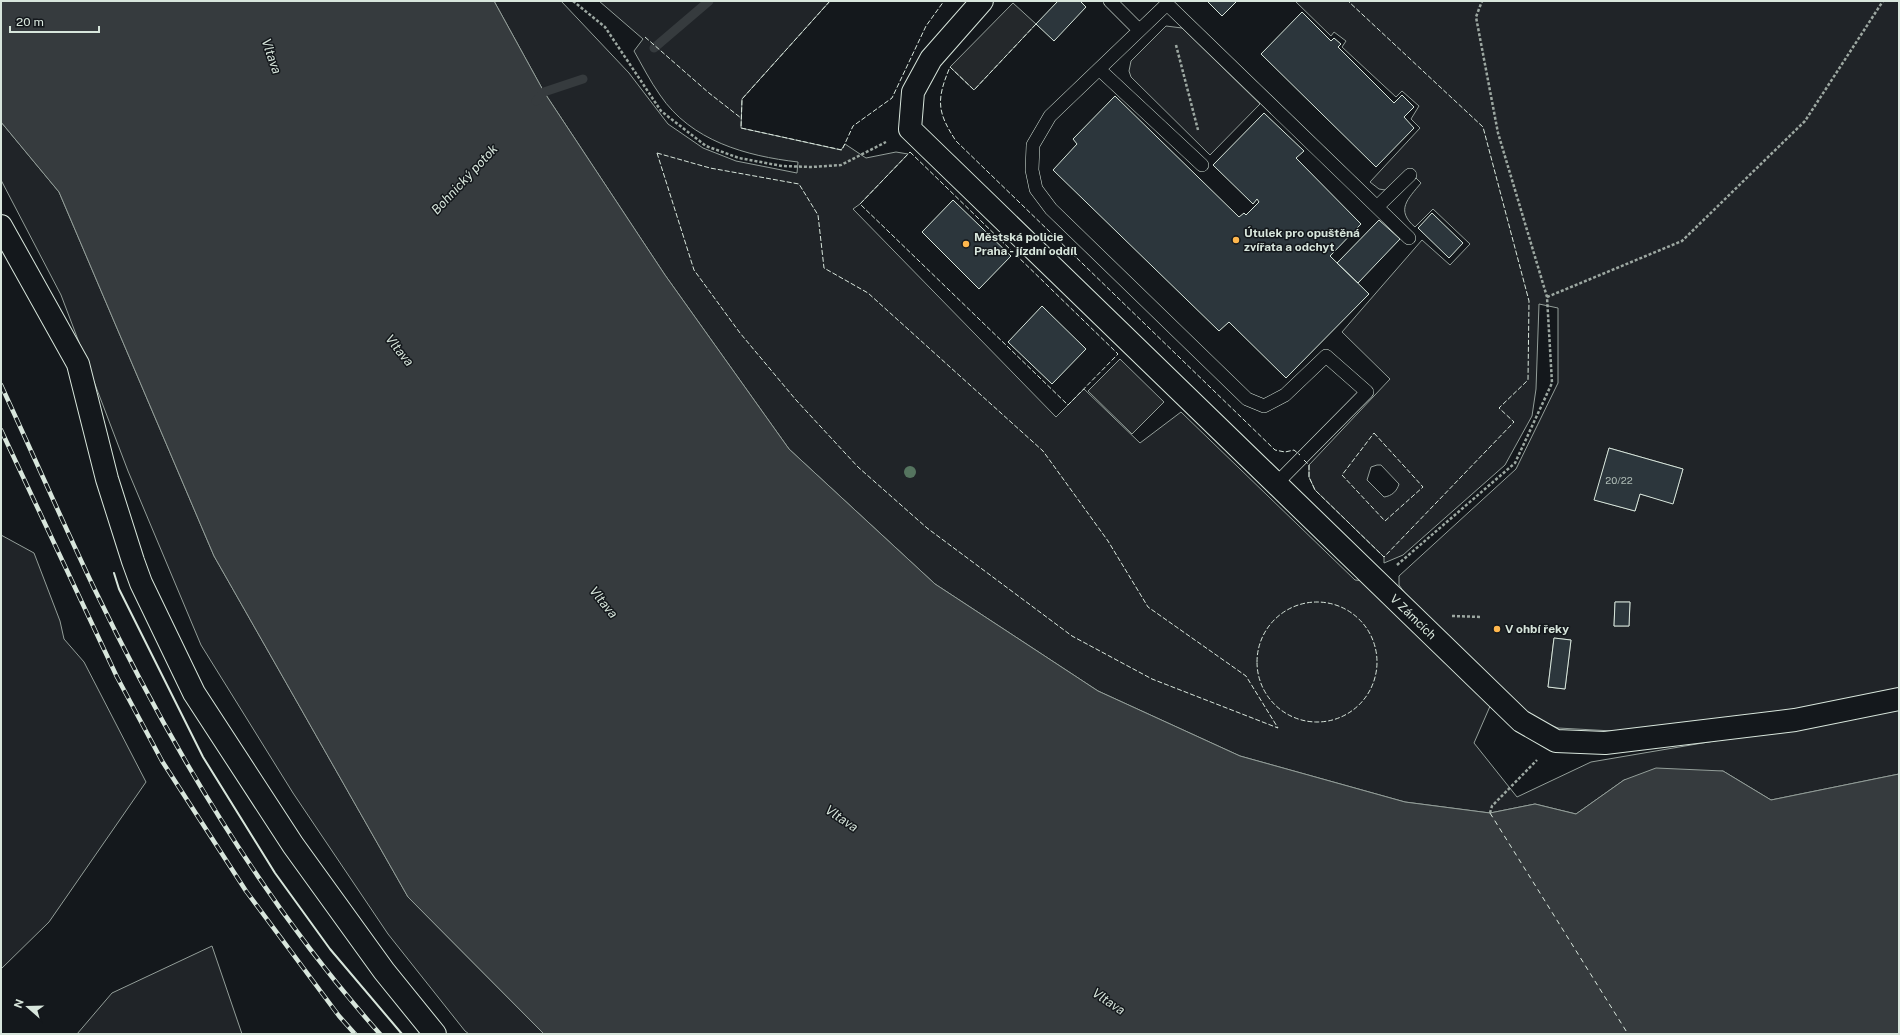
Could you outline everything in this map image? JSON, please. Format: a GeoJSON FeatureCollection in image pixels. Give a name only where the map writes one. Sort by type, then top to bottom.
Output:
{"type":"FeatureCollection","features":[{"type":"Feature","properties":{"kind":"street"},"geometry":{"type":"LineString","coordinates":[[910,129],[913,92],[931,59],[982,1]]}},
{"type":"Feature","properties":{"kind":"street","name":"V Zámcích"},"geometry":{"type":"LineString","coordinates":[[910,129],[1521,721],[1556,741]]}},
{"type":"Feature","properties":{"kind":"street"},"geometry":{"type":"LineString","coordinates":[[1,226],[78,364],[107,479],[133,561],[141,583],[194,693],[293,845],[384,971],[435,1034]]}},
{"type":"Feature","properties":{"kind":"street"},"geometry":{"type":"LineString","coordinates":[[1556,741],[1605,743],[1795,720],[1899,699]]}},
{"type":"Feature","properties":{"kind":"lane"},"geometry":{"type":"LineString","coordinates":[[1110,1],[1139,30]]}},
{"type":"Feature","properties":{"kind":"lane"},"geometry":{"type":"LineString","coordinates":[[1276,484],[1366,392],[1326,356],[1285,395],[1264,406],[1247,399],[1051,208],[1036,189],[1032,170],[1033,145],[1050,116],[1167,4],[1409,238]]}},
{"type":"Feature","properties":{"kind":"lane"},"geometry":{"type":"LineString","coordinates":[[1099,69],[1198,161]]}},
{"type":"Feature","properties":{"kind":"lane"},"geometry":{"type":"LineString","coordinates":[[1376,207],[1410,175]]}},
{"type":"Feature","properties":{"kind":"path"},"geometry":{"type":"LineString","coordinates":[[573,1],[605,27],[661,111],[706,146],[739,158],[782,166],[841,165],[910,129]]}},
{"type":"Feature","properties":{"kind":"path"},"geometry":{"type":"LineString","coordinates":[[1377,582],[1516,463],[1552,383],[1547,298],[1498,133],[1476,17],[1482,1]]}},
{"type":"Feature","properties":{"kind":"path"},"geometry":{"type":"LineString","coordinates":[[1547,298],[1682,241],[1805,121],[1883,1]]}},
{"type":"Feature","properties":{"kind":"path"},"geometry":{"type":"LineString","coordinates":[[1174,11],[1171,25],[1199,135],[1198,161]]}},
{"type":"Feature","properties":{"kind":"path"},"geometry":{"type":"LineString","coordinates":[[1490,813],[1492,806],[1556,741]]}},
{"type":"Feature","properties":{"kind":"shaded area"},"geometry":{"type":"Polygon","coordinates":[[[494,1],[561,1],[629,73],[668,124],[703,148],[736,161],[797,173],[798,162],[759,155],[721,144],[687,124],[673,111],[660,95],[649,79],[634,51],[643,39],[599,1],[830,1],[742,99],[741,128],[841,150],[845,144],[866,158],[896,152],[908,154],[860,204],[853,209],[1056,417],[1084,389],[1140,443],[1181,412],[1355,580],[1366,581],[1491,704],[1474,743],[1517,797],[1591,762],[1785,729],[1899,706],[1899,774],[1771,800],[1723,771],[1624,780],[1576,814],[1535,804],[1490,813],[1405,802],[1240,756],[1098,691],[935,584],[789,449],[665,275],[544,92],[494,1]]]}},
{"type":"Feature","properties":{"kind":"shaded area"},"geometry":{"type":"Polygon","coordinates":[[[1295,1],[1899,1],[1899,694],[1766,717],[1613,731],[1558,728],[1531,718],[1506,699],[1404,592],[1399,585],[1399,576],[1516,469],[1558,383],[1558,308],[1539,304],[1536,389],[1532,416],[1505,465],[1403,555],[1384,563],[1384,557],[1315,490],[1309,477],[1309,465],[1390,379],[1342,332],[1422,240],[1450,265],[1470,244],[1433,209],[1415,227],[1409,221],[1405,210],[1406,205],[1408,199],[1421,183],[1409,171],[1385,190],[1379,189],[1370,182],[1420,128],[1411,119],[1419,106],[1402,91],[1396,97],[1342,47],[1346,41],[1334,32],[1331,36],[1295,1]],[[1609,448],[1595,500],[1635,511],[1640,494],[1673,503],[1683,469],[1609,448]],[[1381,465],[1371,467],[1367,480],[1384,497],[1394,493],[1399,484],[1381,465]],[[1615,602],[1614,626],[1629,626],[1630,602],[1615,602]],[[1554,638],[1548,687],[1565,689],[1571,640],[1554,638]]]}},
{"type":"Feature","properties":{"kind":"shaded area"},"geometry":{"type":"Polygon","coordinates":[[[1013,3],[1036,24],[974,90],[950,67],[1013,3]]]}},
{"type":"Feature","properties":{"kind":"shaded area"},"geometry":{"type":"Polygon","coordinates":[[[1166,26],[1182,28],[1260,104],[1210,155],[1131,77],[1129,71],[1131,61],[1166,26]]]}},
{"type":"Feature","properties":{"kind":"shaded area"},"geometry":{"type":"Polygon","coordinates":[[[1,122],[59,192],[214,556],[408,897],[544,1034],[469,1034],[465,1031],[388,934],[293,793],[201,645],[128,471],[61,295],[1,180],[1,122]]]}},
{"type":"Feature","properties":{"kind":"shaded area"},"geometry":{"type":"Polygon","coordinates":[[[1120,359],[1164,402],[1132,434],[1088,391],[1120,359]]]}},
{"type":"Feature","properties":{"kind":"shaded area"},"geometry":{"type":"Polygon","coordinates":[[[1,535],[34,553],[60,621],[64,639],[84,662],[146,782],[49,922],[1,969],[1,535]]]}},
{"type":"Feature","properties":{"kind":"shaded area"},"geometry":{"type":"Polygon","coordinates":[[[212,946],[242,1034],[77,1034],[112,993],[212,946]]]}},
{"type":"Feature","properties":{"kind":"water","name":"Vltava"},"geometry":{"type":"Polygon","coordinates":[[[1,1],[494,1],[544,92],[665,275],[789,449],[935,584],[1098,691],[1240,756],[1405,802],[1490,813],[1535,804],[1576,814],[1624,780],[1656,768],[1723,771],[1771,800],[1899,774],[1899,1034],[544,1034],[408,897],[214,556],[59,192],[1,122],[1,1]]]}},
{"type":"Feature","properties":{"kind":"building"},"geometry":{"type":"Polygon","coordinates":[[[1058,1],[1080,1],[1086,7],[1054,41],[1036,24],[1058,1]]]}},
{"type":"Feature","properties":{"kind":"building"},"geometry":{"type":"Polygon","coordinates":[[[1207,1],[1237,1],[1222,16],[1207,1]]]}},
{"type":"Feature","properties":{"kind":"building"},"geometry":{"type":"Polygon","coordinates":[[[1302,12],[1331,41],[1334,38],[1341,44],[1338,47],[1394,103],[1402,95],[1414,107],[1404,117],[1414,128],[1376,167],[1261,54],[1302,12]]]}},
{"type":"Feature","properties":{"kind":"building","name":"Útulek pro opuštěná zvířata a odchyt"},"geometry":{"type":"Polygon","coordinates":[[[1115,96],[1239,217],[1244,213],[1246,215],[1259,202],[1257,199],[1253,204],[1213,165],[1264,113],[1304,151],[1296,158],[1361,224],[1330,256],[1369,294],[1286,378],[1229,322],[1219,331],[1053,170],[1077,144],[1073,139],[1115,96]]]}},
{"type":"Feature","properties":{"kind":"building","name":"Městská policie Praha - jízdní oddíl"},"geometry":{"type":"Polygon","coordinates":[[[953,200],[1011,256],[979,289],[922,232],[953,200]]]}},
{"type":"Feature","properties":{"kind":"building"},"geometry":{"type":"Polygon","coordinates":[[[1432,213],[1463,243],[1449,258],[1418,228],[1432,213]]]}},
{"type":"Feature","properties":{"kind":"building"},"geometry":{"type":"Polygon","coordinates":[[[1379,220],[1400,239],[1358,283],[1337,263],[1379,220]]]}},
{"type":"Feature","properties":{"kind":"building"},"geometry":{"type":"Polygon","coordinates":[[[1042,306],[1086,349],[1052,384],[1008,342],[1042,306]]]}},
{"type":"Feature","properties":{"kind":"building"},"geometry":{"type":"Polygon","coordinates":[[[1609,448],[1683,469],[1673,504],[1640,494],[1635,511],[1594,500],[1609,448]]]}},
{"type":"Feature","properties":{"kind":"building"},"geometry":{"type":"Polygon","coordinates":[[[1615,602],[1630,602],[1629,626],[1614,626],[1615,602]]]}},
{"type":"Feature","properties":{"kind":"building"},"geometry":{"type":"Polygon","coordinates":[[[1554,638],[1571,640],[1565,689],[1548,687],[1554,638]]]}},
{"type":"Feature","properties":{"kind":"waterway","name":"Bohnický potok"},"geometry":{"type":"LineString","coordinates":[[654,48],[709,1]]}},
{"type":"Feature","properties":{"kind":"waterway","name":"Bohnický potok"},"geometry":{"type":"LineString","coordinates":[[536,101],[544,92],[583,79]]}},
{"type":"Feature","properties":{"kind":"ferry route"},"geometry":{"type":"LineString","coordinates":[[1490,813],[1628,1034]]}},
{"type":"Feature","properties":{"kind":"railway"},"geometry":{"type":"LineString","coordinates":[[1,385],[94,588],[123,647],[187,764],[222,821],[297,932],[380,1034]]}},
{"type":"Feature","properties":{"kind":"railway"},"geometry":{"type":"LineString","coordinates":[[1,430],[117,677],[162,761],[246,891],[339,1016],[355,1034]]}},
{"type":"Feature","properties":{"kind":"fence"},"geometry":{"type":"LineString","coordinates":[[830,1],[742,99],[741,128],[842,150],[853,126],[892,98],[926,26],[944,1]]}},
{"type":"Feature","properties":{"kind":"fence"},"geometry":{"type":"LineString","coordinates":[[1304,460],[1309,465],[1309,477],[1315,490],[1384,557],[1514,422],[1499,408],[1528,380],[1529,301],[1483,127],[1348,1]]}},
{"type":"Feature","properties":{"kind":"fence"},"geometry":{"type":"LineString","coordinates":[[1036,24],[974,90],[950,67],[942,88],[941,106],[945,122],[956,141],[1275,450],[1285,452],[1294,450],[1300,455]]}},
{"type":"Feature","properties":{"kind":"fence"},"geometry":{"type":"LineString","coordinates":[[645,37],[709,93],[741,118]]}},
{"type":"Feature","properties":{"kind":"fence"},"geometry":{"type":"LineString","coordinates":[[910,152],[1118,354],[1068,405],[860,204],[910,152]]}},
{"type":"Feature","properties":{"kind":"fence"},"geometry":{"type":"LineString","coordinates":[[657,153],[710,168],[799,184],[818,215],[824,268],[868,293],[1043,451],[1108,541],[1148,607],[1246,676],[1278,728],[1152,679],[1072,636],[927,528],[858,467],[796,400],[740,333],[694,270],[657,153]]}},
{"type":"Feature","properties":{"kind":"fence"},"geometry":{"type":"LineString","coordinates":[[1374,433],[1423,487],[1385,521],[1342,475],[1374,433]]}},
{"type":"Feature","properties":{"kind":"fence"},"geometry":{"type":"LineString","coordinates":[[1317,602],[1329,603],[1340,607],[1350,612],[1359,620],[1367,629],[1372,639],[1376,650],[1377,662],[1376,674],[1372,685],[1367,695],[1359,704],[1350,712],[1340,717],[1329,721],[1317,722],[1305,721],[1294,717],[1284,712],[1275,704],[1267,695],[1262,685],[1258,674],[1257,662],[1258,650],[1262,639],[1267,629],[1275,620],[1284,612],[1294,607],[1305,603],[1317,602]]}},
{"type":"Feature","properties":{"kind":"wall"},"geometry":{"type":"LineString","coordinates":[[114,573],[119,589],[203,757],[275,873],[330,949],[402,1034]]}},
{"type":"Feature","properties":{"kind":"place","name":"Útulek pro opuštěná zvířata a odchyt"},"geometry":{"type":"Point","coordinates":[1236,240]}},
{"type":"Feature","properties":{"kind":"place","name":"Městská policie Praha - jízdní oddíl"},"geometry":{"type":"Point","coordinates":[966,244]}},
{"type":"Feature","properties":{"kind":"place","name":"V ohbí řeky"},"geometry":{"type":"Point","coordinates":[1497,629]}}]}
